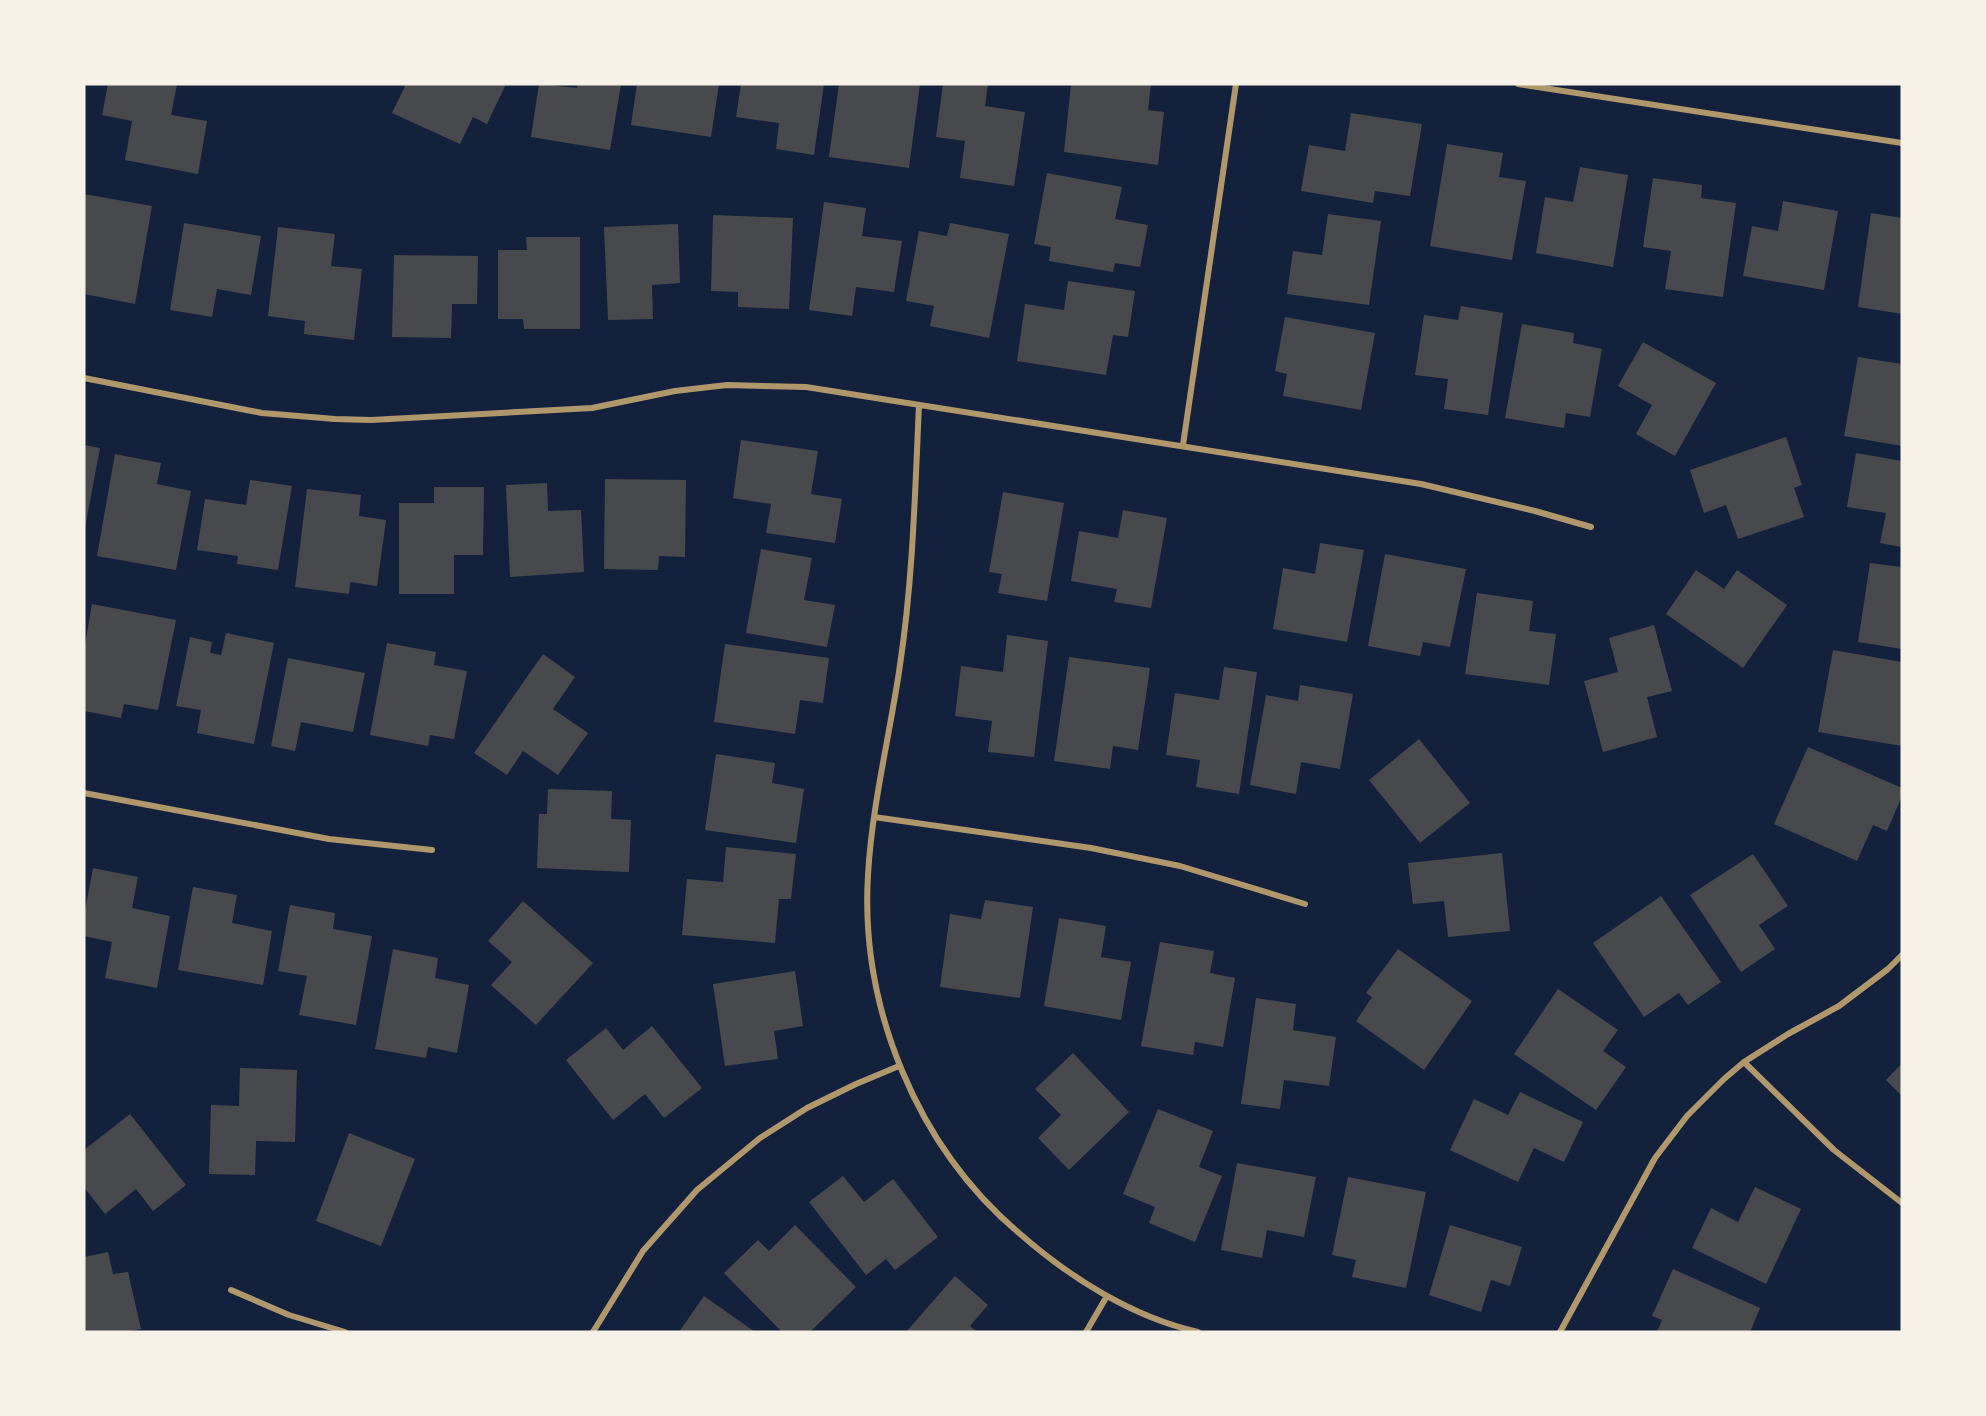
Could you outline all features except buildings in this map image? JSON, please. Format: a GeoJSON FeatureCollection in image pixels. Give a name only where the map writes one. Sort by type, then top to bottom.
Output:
{"type":"FeatureCollection","features":[{"type":"Feature","properties":{"kind":"street"},"geometry":{"type":"LineString","coordinates":[[1182,446],[1236,84]]}},
{"type":"Feature","properties":{"kind":"street"},"geometry":{"type":"LineString","coordinates":[[1518,84],[1902,143]]}},
{"type":"Feature","properties":{"kind":"street"},"geometry":{"type":"LineString","coordinates":[[84,378],[262,413],[371,420],[592,408],[675,391],[727,386],[806,387],[1421,484],[1591,527]]}},
{"type":"Feature","properties":{"kind":"street"},"geometry":{"type":"LineString","coordinates":[[920,405],[912,555],[902,653],[874,817],[868,876],[869,939],[879,1002],[899,1066],[924,1118],[954,1162],[1001,1218],[1074,1277],[1107,1296],[1159,1319],[1198,1332]]}},
{"type":"Feature","properties":{"kind":"street"},"geometry":{"type":"LineString","coordinates":[[84,794],[329,839],[432,850]]}},
{"type":"Feature","properties":{"kind":"street"},"geometry":{"type":"LineString","coordinates":[[874,817],[1091,848],[1179,866],[1305,904]]}},
{"type":"Feature","properties":{"kind":"street"},"geometry":{"type":"LineString","coordinates":[[1560,1332],[1655,1158],[1687,1116],[1744,1062],[1839,1006],[1888,969],[1902,955]]}},
{"type":"Feature","properties":{"kind":"street"},"geometry":{"type":"LineString","coordinates":[[1744,1062],[1834,1150],[1902,1203]]}},
{"type":"Feature","properties":{"kind":"street"},"geometry":{"type":"LineString","coordinates":[[593,1332],[643,1251],[697,1190],[760,1138],[807,1108],[899,1066]]}},
{"type":"Feature","properties":{"kind":"street"},"geometry":{"type":"LineString","coordinates":[[231,1290],[289,1315],[345,1332]]}},
{"type":"Feature","properties":{"kind":"street"},"geometry":{"type":"LineString","coordinates":[[1086,1332],[1107,1296]]}}]}
